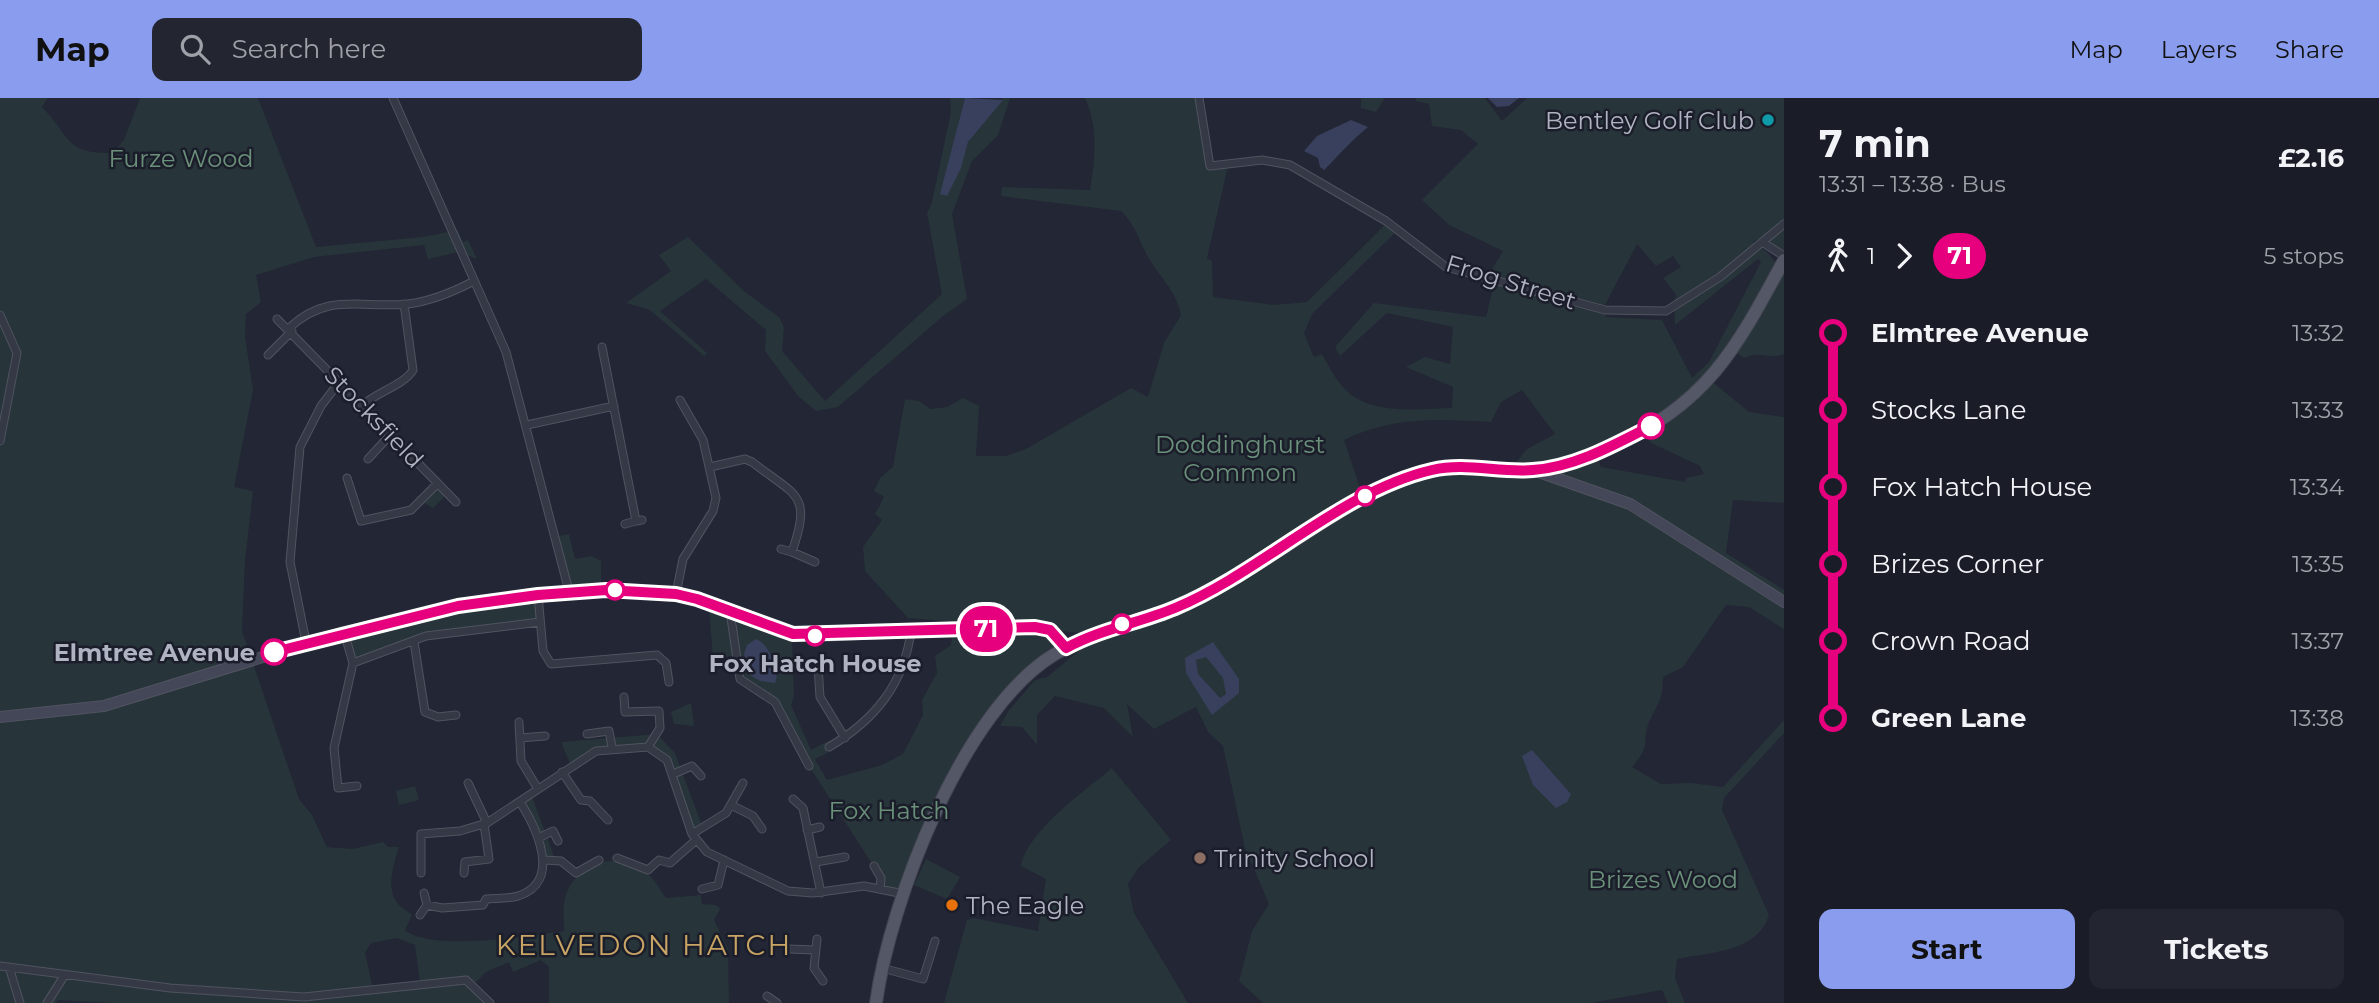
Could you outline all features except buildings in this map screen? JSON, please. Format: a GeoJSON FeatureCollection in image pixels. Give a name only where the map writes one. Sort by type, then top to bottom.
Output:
{"type":"FeatureCollection","features":[{"type":"Feature","properties":{"kind":"main road"},"geometry":{"type":"LineString","coordinates":[[876,1003],[882,968],[904,894],[954,778],[978,735],[1027,676],[1066,648],[1104,630],[1175,608],[1245,571],[1363,497],[1432,470],[1463,466],[1534,470],[1560,464],[1606,449],[1668,418],[1709,379],[1733,349],[1784,258]]}},
{"type":"Feature","properties":{"kind":"street"},"geometry":{"type":"LineString","coordinates":[[393,98],[506,352],[569,591]]}},
{"type":"Feature","properties":{"kind":"street","name":"Frog Street"},"geometry":{"type":"LineString","coordinates":[[1199,98],[1210,166],[1262,160],[1290,165],[1386,220],[1446,267],[1605,310],[1666,311],[1720,276],[1784,224]]}},
{"type":"Feature","properties":{"kind":"street"},"geometry":{"type":"LineString","coordinates":[[1762,242],[1784,258]]}},
{"type":"Feature","properties":{"kind":"street"},"geometry":{"type":"LineString","coordinates":[[268,355],[308,314],[334,305],[370,302],[404,304],[436,298],[474,281]]}},
{"type":"Feature","properties":{"kind":"street"},"geometry":{"type":"LineString","coordinates":[[364,404],[386,387],[404,380],[413,370],[404,304]]}},
{"type":"Feature","properties":{"kind":"street"},"geometry":{"type":"LineString","coordinates":[[0,315],[17,353],[0,441]]}},
{"type":"Feature","properties":{"kind":"street","name":"Stocksfield"},"geometry":{"type":"LineString","coordinates":[[277,319],[364,404],[456,502]]}},
{"type":"Feature","properties":{"kind":"street"},"geometry":{"type":"LineString","coordinates":[[602,347],[639,521],[625,524]]}},
{"type":"Feature","properties":{"kind":"street"},"geometry":{"type":"LineString","coordinates":[[306,642],[290,562],[300,447],[321,406],[340,381]]}},
{"type":"Feature","properties":{"kind":"street"},"geometry":{"type":"LineString","coordinates":[[676,594],[683,559],[713,511],[716,498],[703,440],[680,400]]}},
{"type":"Feature","properties":{"kind":"street"},"geometry":{"type":"LineString","coordinates":[[527,425],[614,406]]}},
{"type":"Feature","properties":{"kind":"street"},"geometry":{"type":"LineString","coordinates":[[368,458],[391,434]]}},
{"type":"Feature","properties":{"kind":"street"},"geometry":{"type":"LineString","coordinates":[[710,467],[745,459],[792,493],[802,505],[803,516],[792,552]]}},
{"type":"Feature","properties":{"kind":"street"},"geometry":{"type":"LineString","coordinates":[[1559,479],[1560,464]]}},
{"type":"Feature","properties":{"kind":"street"},"geometry":{"type":"LineString","coordinates":[[1534,470],[1630,504],[1784,602]]}},
{"type":"Feature","properties":{"kind":"street"},"geometry":{"type":"LineString","coordinates":[[347,478],[361,521],[411,510],[437,484]]}},
{"type":"Feature","properties":{"kind":"street"},"geometry":{"type":"LineString","coordinates":[[781,549],[815,562]]}},
{"type":"Feature","properties":{"kind":"street"},"geometry":{"type":"LineString","coordinates":[[0,717],[79,710],[126,701],[344,632],[458,606],[569,591],[676,594],[793,634],[1035,627],[1050,630],[1066,648]]}},
{"type":"Feature","properties":{"kind":"street"},"geometry":{"type":"LineString","coordinates":[[538,595],[544,656],[551,664],[656,655],[666,663],[669,682]]}},
{"type":"Feature","properties":{"kind":"street"},"geometry":{"type":"LineString","coordinates":[[730,611],[740,679],[775,702],[809,766]]}},
{"type":"Feature","properties":{"kind":"street"},"geometry":{"type":"LineString","coordinates":[[353,663],[426,636],[540,622]]}},
{"type":"Feature","properties":{"kind":"street"},"geometry":{"type":"LineString","coordinates":[[829,747],[864,724],[893,688],[902,669],[911,631]]}},
{"type":"Feature","properties":{"kind":"street"},"geometry":{"type":"LineString","coordinates":[[344,632],[353,663],[334,748],[334,791],[357,786]]}},
{"type":"Feature","properties":{"kind":"street"},"geometry":{"type":"LineString","coordinates":[[414,642],[425,712],[438,717],[456,715]]}},
{"type":"Feature","properties":{"kind":"street"},"geometry":{"type":"LineString","coordinates":[[818,666],[820,697],[845,738]]}},
{"type":"Feature","properties":{"kind":"street"},"geometry":{"type":"LineString","coordinates":[[624,697],[625,712],[659,712],[660,728],[648,747]]}},
{"type":"Feature","properties":{"kind":"street"},"geometry":{"type":"LineString","coordinates":[[519,722],[520,759],[538,789]]}},
{"type":"Feature","properties":{"kind":"street"},"geometry":{"type":"LineString","coordinates":[[587,734],[609,731],[612,747]]}},
{"type":"Feature","properties":{"kind":"street"},"geometry":{"type":"LineString","coordinates":[[520,738],[545,736]]}},
{"type":"Feature","properties":{"kind":"street"},"geometry":{"type":"LineString","coordinates":[[421,873],[421,834],[460,831],[485,823],[596,751],[612,747],[648,747],[667,760],[693,837],[724,860],[788,891],[821,892],[864,886],[904,894]]}},
{"type":"Feature","properties":{"kind":"street"},"geometry":{"type":"LineString","coordinates":[[674,777],[692,766],[701,776]]}},
{"type":"Feature","properties":{"kind":"street"},"geometry":{"type":"LineString","coordinates":[[562,772],[581,800],[590,801],[608,820]]}},
{"type":"Feature","properties":{"kind":"street"},"geometry":{"type":"LineString","coordinates":[[464,873],[465,862],[489,859],[485,823],[468,783]]}},
{"type":"Feature","properties":{"kind":"street"},"geometry":{"type":"LineString","coordinates":[[617,858],[648,870],[659,860],[670,863],[693,837],[719,819],[731,805],[743,783]]}},
{"type":"Feature","properties":{"kind":"street"},"geometry":{"type":"LineString","coordinates":[[793,799],[803,808],[821,892]]}},
{"type":"Feature","properties":{"kind":"street"},"geometry":{"type":"LineString","coordinates":[[427,905],[463,908],[484,905],[485,899],[518,896],[535,884],[544,860],[538,838],[520,802]]}},
{"type":"Feature","properties":{"kind":"street"},"geometry":{"type":"LineString","coordinates":[[731,805],[753,816],[762,829]]}},
{"type":"Feature","properties":{"kind":"street"},"geometry":{"type":"LineString","coordinates":[[807,830],[821,827]]}},
{"type":"Feature","properties":{"kind":"street"},"geometry":{"type":"LineString","coordinates":[[538,838],[553,831],[558,841]]}},
{"type":"Feature","properties":{"kind":"street"},"geometry":{"type":"LineString","coordinates":[[816,862],[845,857]]}},
{"type":"Feature","properties":{"kind":"street"},"geometry":{"type":"LineString","coordinates":[[544,860],[561,861],[576,873],[599,860]]}},
{"type":"Feature","properties":{"kind":"street"},"geometry":{"type":"LineString","coordinates":[[702,889],[718,885],[724,860]]}},
{"type":"Feature","properties":{"kind":"street"},"geometry":{"type":"LineString","coordinates":[[874,866],[881,878],[880,889]]}},
{"type":"Feature","properties":{"kind":"street"},"geometry":{"type":"LineString","coordinates":[[424,893],[427,905]]}},
{"type":"Feature","properties":{"kind":"street"},"geometry":{"type":"LineString","coordinates":[[419,915],[427,905]]}},
{"type":"Feature","properties":{"kind":"street"},"geometry":{"type":"LineString","coordinates":[[817,939],[814,968],[822,981]]}},
{"type":"Feature","properties":{"kind":"street"},"geometry":{"type":"LineString","coordinates":[[882,968],[923,979],[935,941]]}},
{"type":"Feature","properties":{"kind":"street"},"geometry":{"type":"LineString","coordinates":[[789,949],[815,950]]}},
{"type":"Feature","properties":{"kind":"street"},"geometry":{"type":"LineString","coordinates":[[0,966],[170,988],[304,997],[466,980],[490,1003]]}},
{"type":"Feature","properties":{"kind":"street"},"geometry":{"type":"LineString","coordinates":[[9,967],[20,1003]]}},
{"type":"Feature","properties":{"kind":"street"},"geometry":{"type":"LineString","coordinates":[[47,1003],[64,976]]}},
{"type":"Feature","properties":{"kind":"street"},"geometry":{"type":"LineString","coordinates":[[767,996],[777,1003]]}},
{"type":"Feature","properties":{"kind":"green space","name":"Furze Wood"},"geometry":{"type":"Polygon","coordinates":[[[0,98],[48,98],[42,107],[70,142],[85,150],[112,153],[124,140],[140,98],[258,98],[316,247],[423,237],[458,230],[463,242],[468,240],[477,259],[458,252],[428,259],[424,245],[314,257],[256,275],[261,302],[246,314],[245,336],[253,390],[234,487],[253,491],[245,561],[242,631],[299,799],[312,815],[327,847],[352,849],[383,842],[388,847],[399,847],[392,875],[392,890],[398,904],[412,915],[405,930],[418,937],[481,941],[564,931],[564,902],[570,886],[586,869],[606,861],[630,863],[641,868],[666,898],[701,895],[702,904],[716,905],[720,909],[714,920],[728,949],[729,1003],[549,1003],[549,967],[541,960],[513,972],[509,962],[486,972],[473,985],[489,1003],[114,1003],[58,1000],[56,1003],[0,1003],[0,98]],[[397,938],[371,943],[365,953],[373,989],[420,983],[415,945],[397,938]]]}},
{"type":"Feature","properties":{"kind":"green space"},"geometry":{"type":"Polygon","coordinates":[[[950,98],[965,98],[941,194],[960,162],[968,142],[1003,98],[1010,98],[998,135],[972,161],[952,214],[967,299],[943,316],[838,407],[816,411],[798,396],[765,351],[766,330],[706,279],[660,311],[707,353],[704,356],[650,310],[626,303],[671,271],[659,255],[688,237],[744,291],[780,318],[784,328],[782,351],[825,401],[942,294],[927,213],[932,202],[951,112],[950,98]]]}},
{"type":"Feature","properties":{"kind":"green space"},"geometry":{"type":"Polygon","coordinates":[[[1085,98],[1199,98],[1210,166],[1228,166],[1207,258],[1212,261],[1213,297],[1273,305],[1307,302],[1388,222],[1398,230],[1312,314],[1304,333],[1314,357],[1322,354],[1339,382],[1353,396],[1394,409],[1424,409],[1452,408],[1453,387],[1406,367],[1425,357],[1450,364],[1453,327],[1387,313],[1340,356],[1335,347],[1374,303],[1486,317],[1495,279],[1488,276],[1503,251],[1449,225],[1422,200],[1478,144],[1461,130],[1432,126],[1429,104],[1416,101],[1416,98],[1485,98],[1502,121],[1527,98],[1784,98],[1784,256],[1766,244],[1767,235],[1753,242],[1767,252],[1779,267],[1784,260],[1784,354],[1744,358],[1733,350],[1709,379],[1749,412],[1784,417],[1784,503],[1733,500],[1726,553],[1784,590],[1784,629],[1749,607],[1726,605],[1683,667],[1663,677],[1661,696],[1647,727],[1645,747],[1632,767],[1661,784],[1691,783],[1723,787],[1784,720],[1784,733],[1724,798],[1722,810],[1769,915],[1755,936],[1744,943],[1718,952],[1677,959],[1675,978],[1685,1003],[1668,1003],[1662,990],[1591,1003],[1263,1003],[1239,981],[1252,931],[1269,904],[1245,848],[1223,746],[1208,732],[1196,707],[1154,729],[1127,704],[1133,737],[1104,708],[1055,696],[1037,715],[1037,745],[1022,727],[1000,726],[1009,710],[1035,680],[1047,677],[1086,645],[1079,633],[1051,630],[1066,648],[1054,655],[978,735],[904,894],[880,889],[878,873],[809,766],[778,707],[745,684],[737,656],[713,658],[709,608],[724,616],[733,627],[741,621],[792,638],[794,696],[791,705],[811,750],[826,742],[831,751],[815,759],[827,780],[882,765],[903,754],[923,715],[922,700],[937,673],[935,656],[951,645],[953,629],[946,621],[908,618],[865,571],[863,547],[882,520],[875,514],[884,497],[874,491],[880,478],[893,467],[905,399],[919,401],[931,409],[947,407],[963,398],[979,406],[976,456],[1006,456],[1026,449],[1131,388],[1148,397],[1164,343],[1181,315],[1170,289],[1133,227],[1121,211],[1001,196],[1002,187],[1090,190],[1095,144],[1085,98]],[[1637,244],[1605,305],[1606,317],[1662,320],[1692,378],[1709,362],[1761,262],[1758,259],[1675,325],[1674,299],[1677,296],[1663,278],[1681,267],[1673,256],[1656,266],[1637,244]],[[1522,390],[1501,402],[1491,422],[1434,420],[1398,423],[1362,432],[1344,440],[1365,503],[1389,487],[1431,470],[1514,465],[1527,449],[1555,434],[1522,390]],[[1637,423],[1594,448],[1601,467],[1685,482],[1686,478],[1704,474],[1700,466],[1651,443],[1637,423]]]}},
{"type":"Feature","properties":{"kind":"green space"},"geometry":{"type":"Polygon","coordinates":[[[1361,98],[1385,98],[1376,112],[1361,108],[1361,98]]]}},
{"type":"Feature","properties":{"kind":"green space"},"geometry":{"type":"Polygon","coordinates":[[[437,484],[447,494],[433,508],[421,501],[437,484]]]}},
{"type":"Feature","properties":{"kind":"green space"},"geometry":{"type":"Polygon","coordinates":[[[569,534],[575,559],[591,556],[601,561],[601,590],[569,591],[554,537],[569,534]]]}},
{"type":"Feature","properties":{"kind":"green space"},"geometry":{"type":"Polygon","coordinates":[[[538,595],[540,622],[426,636],[353,663],[344,632],[538,595]]]}},
{"type":"Feature","properties":{"kind":"green space"},"geometry":{"type":"Polygon","coordinates":[[[691,703],[694,726],[674,724],[671,712],[691,703]]]}},
{"type":"Feature","properties":{"kind":"green space"},"geometry":{"type":"Polygon","coordinates":[[[657,734],[675,753],[703,828],[692,834],[672,770],[657,751],[612,747],[571,766],[561,742],[657,734]]]}},
{"type":"Feature","properties":{"kind":"green space"},"geometry":{"type":"Polygon","coordinates":[[[1112,768],[1171,840],[1139,867],[1128,884],[1134,913],[1188,1003],[944,1003],[967,920],[974,918],[1038,931],[1046,879],[1021,866],[1026,853],[1034,839],[1059,812],[1112,768]]]}},
{"type":"Feature","properties":{"kind":"green space"},"geometry":{"type":"Polygon","coordinates":[[[415,786],[419,800],[399,805],[396,791],[415,786]]]}},
{"type":"Feature","properties":{"kind":"green space"},"geometry":{"type":"Polygon","coordinates":[[[531,794],[555,859],[544,860],[520,802],[531,794]]]}},
{"type":"Feature","properties":{"kind":"green space"},"geometry":{"type":"Polygon","coordinates":[[[926,859],[960,877],[947,899],[914,885],[926,859]]]}},
{"type":"Feature","properties":{"kind":"water"},"geometry":{"type":"Polygon","coordinates":[[[965,98],[1003,100],[968,142],[961,168],[947,196],[940,194],[965,98]]]}},
{"type":"Feature","properties":{"kind":"water"},"geometry":{"type":"Polygon","coordinates":[[[1488,98],[1519,98],[1509,106],[1497,107],[1488,98]]]}},
{"type":"Feature","properties":{"kind":"water"},"geometry":{"type":"Polygon","coordinates":[[[1351,120],[1368,127],[1324,170],[1320,167],[1318,158],[1304,151],[1317,136],[1351,120]]]}},
{"type":"Feature","properties":{"kind":"water"},"geometry":{"type":"Polygon","coordinates":[[[756,639],[765,646],[772,658],[776,671],[775,683],[760,681],[750,675],[744,654],[747,645],[756,639]]]}},
{"type":"Feature","properties":{"kind":"water"},"geometry":{"type":"Polygon","coordinates":[[[1213,642],[1239,679],[1239,693],[1212,715],[1186,673],[1185,658],[1213,642]],[[1206,657],[1196,660],[1198,674],[1220,698],[1226,694],[1223,678],[1206,657]]]}},
{"type":"Feature","properties":{"kind":"water"},"geometry":{"type":"Polygon","coordinates":[[[1532,750],[1571,794],[1567,802],[1556,808],[1533,785],[1522,756],[1532,750]]]}},
{"type":"Feature","properties":{"kind":"bus line","name":"71"},"geometry":{"type":"LineString","coordinates":[[274,652],[344,632],[458,606],[569,591],[606,590],[676,594],[730,611],[780,632],[793,634],[814,636],[1035,627],[1050,630],[1066,648],[1104,630],[1175,608],[1245,571],[1363,497],[1432,470],[1463,466],[1534,470],[1583,459],[1651,426]]}},
{"type":"Feature","properties":{"kind":"place","name":"Bentley Golf Club"},"geometry":{"type":"Point","coordinates":[1768,120]}},
{"type":"Feature","properties":{"kind":"place","name":"Fox Hatch House"},"geometry":{"type":"Point","coordinates":[815,636]}},
{"type":"Feature","properties":{"kind":"place","name":"Elmtree Avenue"},"geometry":{"type":"Point","coordinates":[274,652]}},
{"type":"Feature","properties":{"kind":"place","name":"Trinity School"},"geometry":{"type":"Point","coordinates":[1200,858]}},
{"type":"Feature","properties":{"kind":"place","name":"The Eagle"},"geometry":{"type":"Point","coordinates":[952,905]}},
{"type":"Feature","properties":{"kind":"district","name":"KELVEDON HATCH"},"geometry":{"type":"Point","coordinates":[644,945]}},
{"type":"Feature","properties":{"kind":"park label","name":"Doddinghurst Common"},"geometry":{"type":"Point","coordinates":[1240,458]}},
{"type":"Feature","properties":{"kind":"park label","name":"Fox Hatch"},"geometry":{"type":"Point","coordinates":[889,810]}},
{"type":"Feature","properties":{"kind":"park label","name":"Brizes Wood"},"geometry":{"type":"Point","coordinates":[1663,879]}}]}
